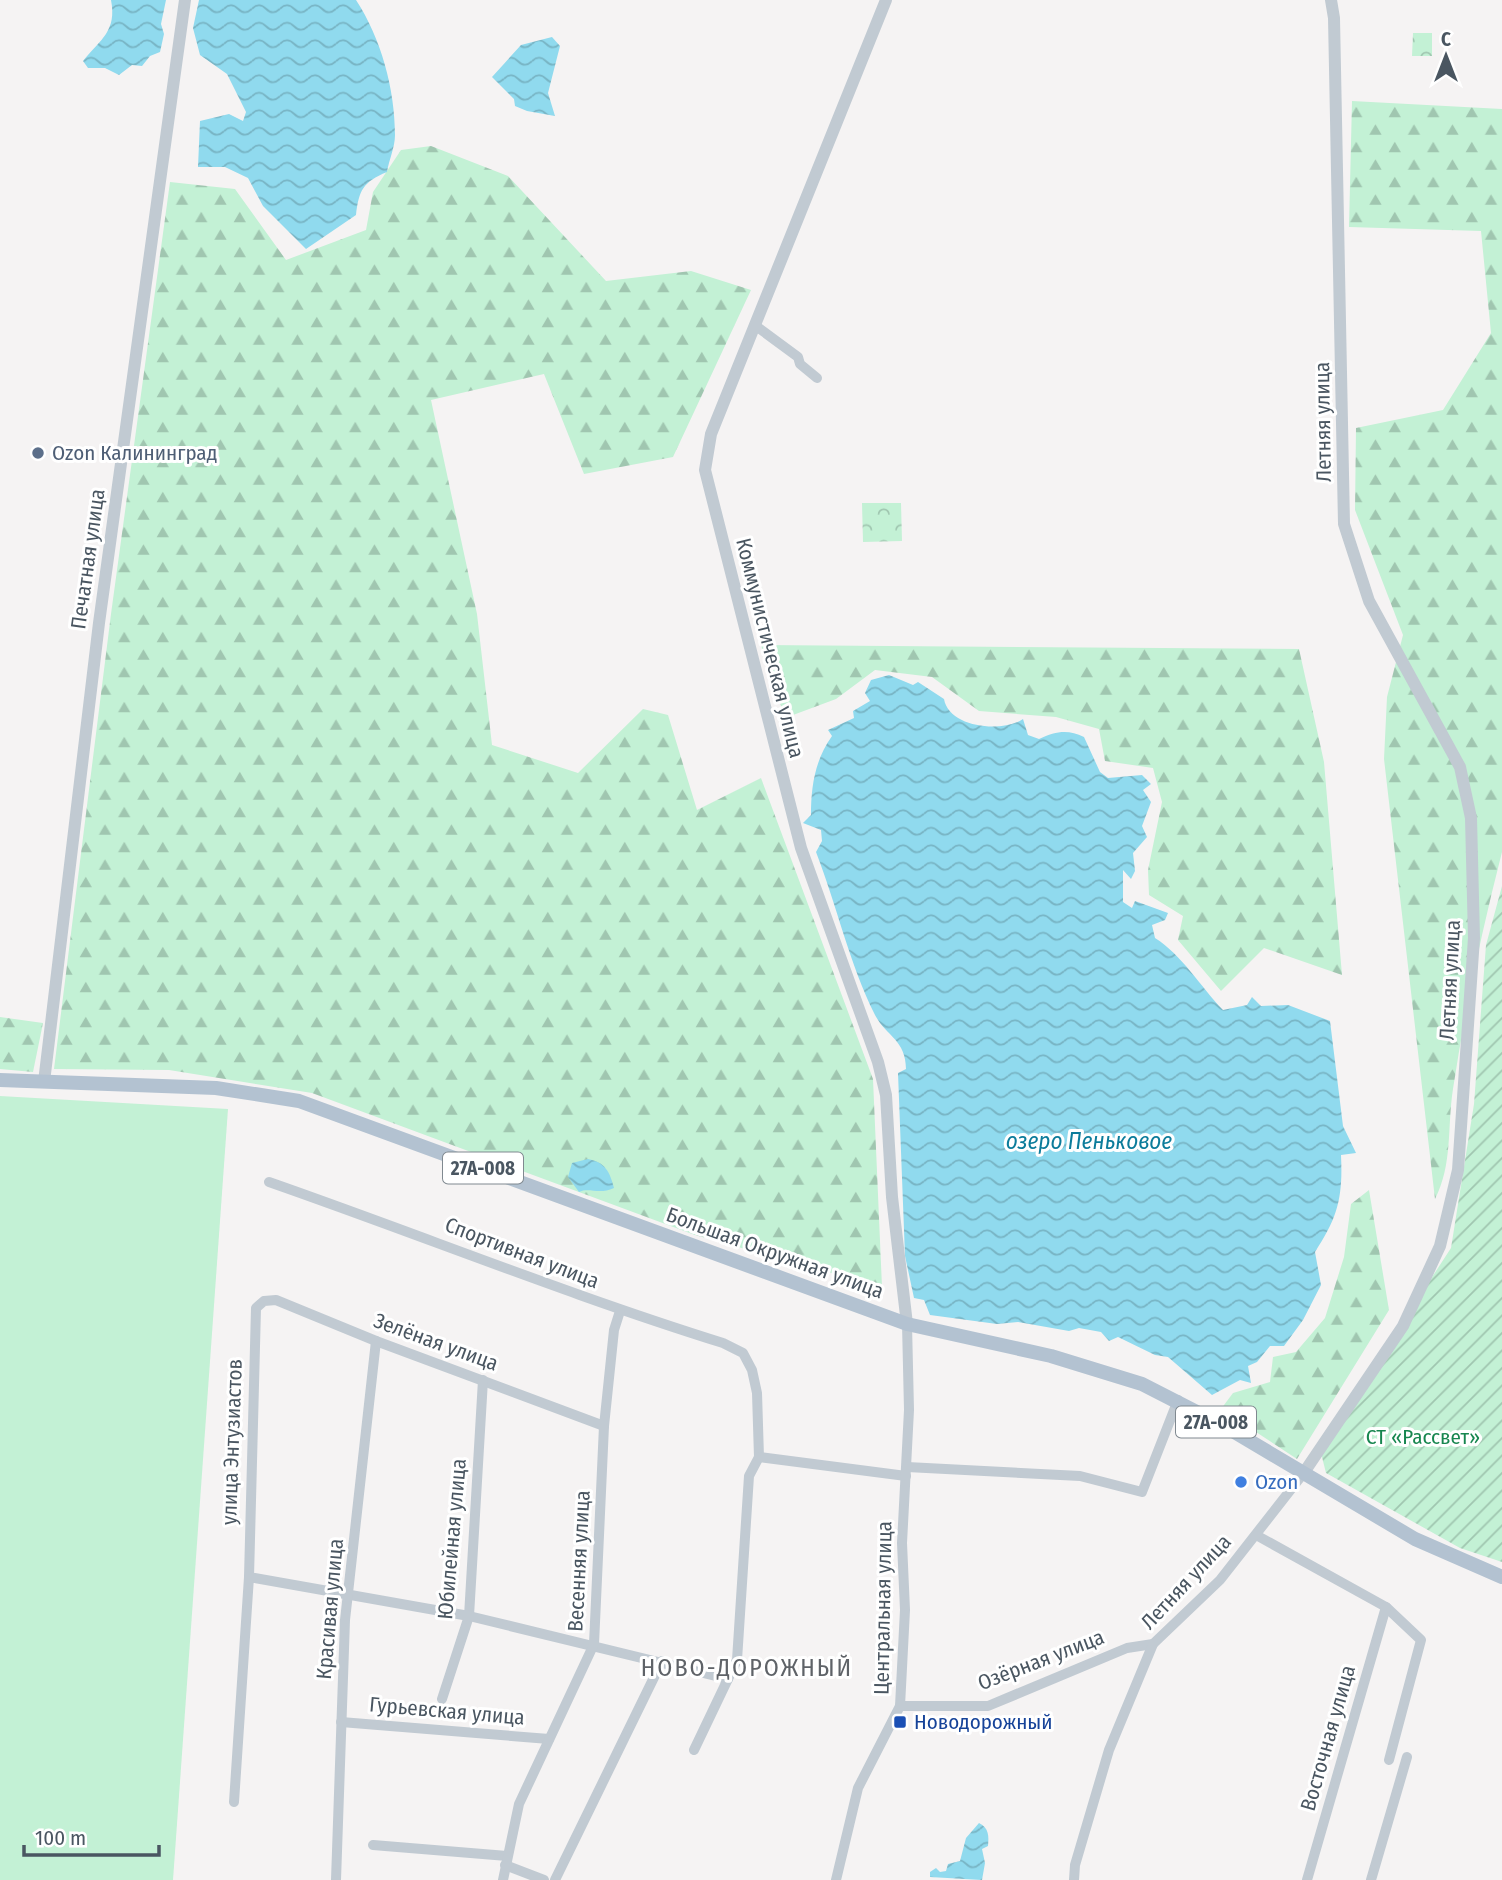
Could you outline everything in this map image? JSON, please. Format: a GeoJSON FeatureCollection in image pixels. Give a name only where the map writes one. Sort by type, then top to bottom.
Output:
{"type":"FeatureCollection","features":[{"type":"Feature","properties":{"kind":"main road","name":"Большая Окружная улица"},"geometry":{"type":"LineString","coordinates":[[0,1080],[216,1088],[299,1101],[907,1324],[1103,1370],[1178,1400],[1415,1539],[1502,1577]]}},
{"type":"Feature","properties":{"kind":"street","name":"Печатная улица"},"geometry":{"type":"LineString","coordinates":[[44,1082],[99,623],[185,0]]}},
{"type":"Feature","properties":{"kind":"street","name":"Коммунистическая улица"},"geometry":{"type":"LineString","coordinates":[[886,0],[711,434],[705,470],[801,848],[878,1062],[886,1096],[892,1197],[907,1324]]}},
{"type":"Feature","properties":{"kind":"street","name":"Летняя улица"},"geometry":{"type":"LineString","coordinates":[[1074,1880],[1075,1866],[1108,1750],[1153,1644],[1220,1580],[1256,1535],[1303,1474],[1403,1326],[1440,1246],[1458,1170],[1474,938],[1471,818],[1460,767],[1369,601],[1344,524],[1335,32],[1331,0]]}},
{"type":"Feature","properties":{"kind":"street"},"geometry":{"type":"LineString","coordinates":[[756,326],[798,357],[800,364],[817,378]]}},
{"type":"Feature","properties":{"kind":"street","name":"Спортивная улица"},"geometry":{"type":"LineString","coordinates":[[269,1182],[439,1241],[497,1267],[620,1311],[723,1343],[743,1353],[752,1370],[757,1393],[759,1457]]}},
{"type":"Feature","properties":{"kind":"street","name":"Зелёная улица"},"geometry":{"type":"LineString","coordinates":[[256,1308],[264,1301],[276,1300],[376,1342],[604,1426]]}},
{"type":"Feature","properties":{"kind":"street","name":"улица Энтузиастов"},"geometry":{"type":"LineString","coordinates":[[234,1802],[249,1577],[256,1308]]}},
{"type":"Feature","properties":{"kind":"street","name":"Весенняя улица"},"geometry":{"type":"LineString","coordinates":[[503,1880],[519,1804],[594,1644],[604,1426],[614,1330],[620,1311]]}},
{"type":"Feature","properties":{"kind":"street","name":"Центральная улица"},"geometry":{"type":"LineString","coordinates":[[836,1880],[858,1788],[900,1706],[905,1610],[902,1543],[906,1472],[907,1324]]}},
{"type":"Feature","properties":{"kind":"street","name":"Красивая улица"},"geometry":{"type":"LineString","coordinates":[[335,1880],[348,1592],[376,1342]]}},
{"type":"Feature","properties":{"kind":"street","name":"Юбилейная улица"},"geometry":{"type":"LineString","coordinates":[[442,1699],[469,1616],[484,1380]]}},
{"type":"Feature","properties":{"kind":"street"},"geometry":{"type":"LineString","coordinates":[[694,1750],[737,1660],[749,1476],[759,1457],[906,1472],[1080,1476],[1135,1492],[1145,1489],[1178,1400]]}},
{"type":"Feature","properties":{"kind":"street"},"geometry":{"type":"LineString","coordinates":[[1256,1535],[1386,1607],[1421,1640],[1389,1760]]}},
{"type":"Feature","properties":{"kind":"street"},"geometry":{"type":"LineString","coordinates":[[249,1577],[348,1592],[469,1616],[594,1644],[728,1679]]}},
{"type":"Feature","properties":{"kind":"street","name":"Восточная улица"},"geometry":{"type":"LineString","coordinates":[[1307,1880],[1386,1607]]}},
{"type":"Feature","properties":{"kind":"street","name":"Озёрная улица"},"geometry":{"type":"LineString","coordinates":[[900,1706],[988,1706],[1126,1648],[1153,1644]]}},
{"type":"Feature","properties":{"kind":"street"},"geometry":{"type":"LineString","coordinates":[[555,1880],[662,1661]]}},
{"type":"Feature","properties":{"kind":"street","name":"Гурьевская улица"},"geometry":{"type":"LineString","coordinates":[[341,1722],[549,1739]]}},
{"type":"Feature","properties":{"kind":"street"},"geometry":{"type":"LineString","coordinates":[[1371,1880],[1407,1757]]}},
{"type":"Feature","properties":{"kind":"street"},"geometry":{"type":"LineString","coordinates":[[373,1845],[506,1861],[544,1880]]}},
{"type":"Feature","properties":{"kind":"green space"},"geometry":{"type":"Polygon","coordinates":[[[1413,33],[1432,33],[1432,56],[1412,56],[1413,33]]]}},
{"type":"Feature","properties":{"kind":"green space"},"geometry":{"type":"Polygon","coordinates":[[[1352,101],[1502,109],[1502,852],[1469,999],[1451,1103],[1445,1172],[1435,1199],[1384,759],[1387,697],[1403,635],[1355,510],[1356,428],[1443,410],[1491,333],[1481,231],[1349,227],[1352,101]]]}},
{"type":"Feature","properties":{"kind":"green space"},"geometry":{"type":"Polygon","coordinates":[[[431,146],[508,176],[606,281],[691,271],[751,290],[673,457],[584,474],[544,374],[431,400],[477,614],[492,745],[578,773],[643,709],[668,715],[697,810],[761,778],[873,1079],[882,1287],[695,1235],[312,1093],[169,1070],[54,1069],[111,614],[170,182],[235,189],[286,260],[366,230],[373,192],[401,150],[431,146]]]}},
{"type":"Feature","properties":{"kind":"green space"},"geometry":{"type":"Polygon","coordinates":[[[862,503],[901,503],[902,541],[863,542],[862,503]]]}},
{"type":"Feature","properties":{"kind":"green space"},"geometry":{"type":"Polygon","coordinates":[[[761,645],[1299,649],[1324,762],[1342,975],[1264,948],[1221,991],[1178,940],[1183,916],[1149,895],[1148,870],[1162,802],[1153,768],[1105,761],[1099,729],[1056,717],[979,711],[932,677],[875,670],[836,699],[785,718],[761,645]]]}},
{"type":"Feature","properties":{"kind":"green space","name":"СТ «Рассвет»"},"geometry":{"type":"Polygon","coordinates":[[[1502,886],[1502,1562],[1460,1548],[1326,1473],[1320,1449],[1451,1248],[1474,1104],[1486,945],[1502,886]]]}},
{"type":"Feature","properties":{"kind":"green space"},"geometry":{"type":"Polygon","coordinates":[[[0,1017],[43,1023],[33,1072],[0,1069],[0,1017]]]}},
{"type":"Feature","properties":{"kind":"green space"},"geometry":{"type":"Polygon","coordinates":[[[0,1096],[228,1109],[173,1880],[0,1880],[0,1096]]]}},
{"type":"Feature","properties":{"kind":"green space"},"geometry":{"type":"Polygon","coordinates":[[[1369,1190],[1389,1310],[1297,1459],[1221,1409],[1233,1393],[1270,1382],[1273,1357],[1296,1352],[1325,1318],[1344,1257],[1351,1204],[1369,1190]]]}},
{"type":"Feature","properties":{"kind":"water"},"geometry":{"type":"Polygon","coordinates":[[[111,0],[166,0],[161,24],[164,34],[160,52],[150,56],[142,66],[132,65],[119,75],[105,68],[88,68],[83,61],[110,27],[111,0]]]}},
{"type":"Feature","properties":{"kind":"water"},"geometry":{"type":"Polygon","coordinates":[[[199,0],[356,0],[373,31],[385,64],[394,118],[395,140],[387,172],[367,183],[361,193],[356,215],[306,249],[263,206],[248,178],[225,167],[198,167],[200,121],[229,114],[243,121],[246,112],[227,74],[200,55],[193,28],[199,0]]]}},
{"type":"Feature","properties":{"kind":"water"},"geometry":{"type":"Polygon","coordinates":[[[552,37],[560,46],[548,93],[555,116],[515,106],[514,99],[492,77],[521,45],[552,37]]]}},
{"type":"Feature","properties":{"kind":"water","name":"озеро Пеньковое"},"geometry":{"type":"Polygon","coordinates":[[[889,675],[913,685],[918,682],[944,699],[948,709],[966,722],[1003,726],[1023,719],[1028,735],[1039,739],[1062,732],[1073,733],[1084,737],[1100,772],[1108,778],[1142,775],[1151,784],[1143,790],[1151,802],[1142,826],[1147,837],[1133,853],[1135,871],[1131,879],[1123,870],[1123,902],[1132,908],[1135,901],[1168,913],[1165,920],[1152,925],[1155,938],[1182,962],[1223,1010],[1247,1005],[1252,997],[1261,1006],[1288,1005],[1330,1021],[1343,1126],[1356,1153],[1341,1155],[1340,1195],[1334,1217],[1315,1252],[1321,1285],[1303,1320],[1284,1346],[1270,1346],[1257,1362],[1248,1366],[1251,1383],[1240,1380],[1212,1395],[1168,1357],[1155,1355],[1118,1337],[1109,1341],[1101,1332],[1079,1328],[1069,1331],[1018,1322],[997,1324],[930,1315],[924,1300],[914,1298],[905,1256],[898,1073],[906,1069],[905,1059],[899,1045],[875,1015],[858,975],[816,852],[822,841],[821,830],[803,823],[811,815],[815,774],[832,736],[828,730],[854,718],[853,711],[870,701],[865,693],[871,680],[889,675]]]}},
{"type":"Feature","properties":{"kind":"water"},"geometry":{"type":"Polygon","coordinates":[[[588,1159],[606,1169],[614,1188],[579,1192],[568,1177],[572,1163],[588,1159]]]}},
{"type":"Feature","properties":{"kind":"water"},"geometry":{"type":"Polygon","coordinates":[[[979,1823],[987,1830],[988,1839],[988,1846],[982,1849],[985,1863],[982,1880],[930,1877],[930,1872],[936,1868],[940,1872],[946,1871],[948,1864],[960,1861],[966,1838],[979,1823]]]}},
{"type":"Feature","properties":{"kind":"place","name":"Ozon Калининград"},"geometry":{"type":"Point","coordinates":[38,453]}},
{"type":"Feature","properties":{"kind":"place","name":"Ozon"},"geometry":{"type":"Point","coordinates":[1241,1482]}},
{"type":"Feature","properties":{"kind":"place","name":"Новодорожный"},"geometry":{"type":"Point","coordinates":[900,1722]}},
{"type":"Feature","properties":{"kind":"district","name":"НОВО-ДОРОЖНЫЙ"},"geometry":{"type":"Point","coordinates":[747,1668]}}]}
